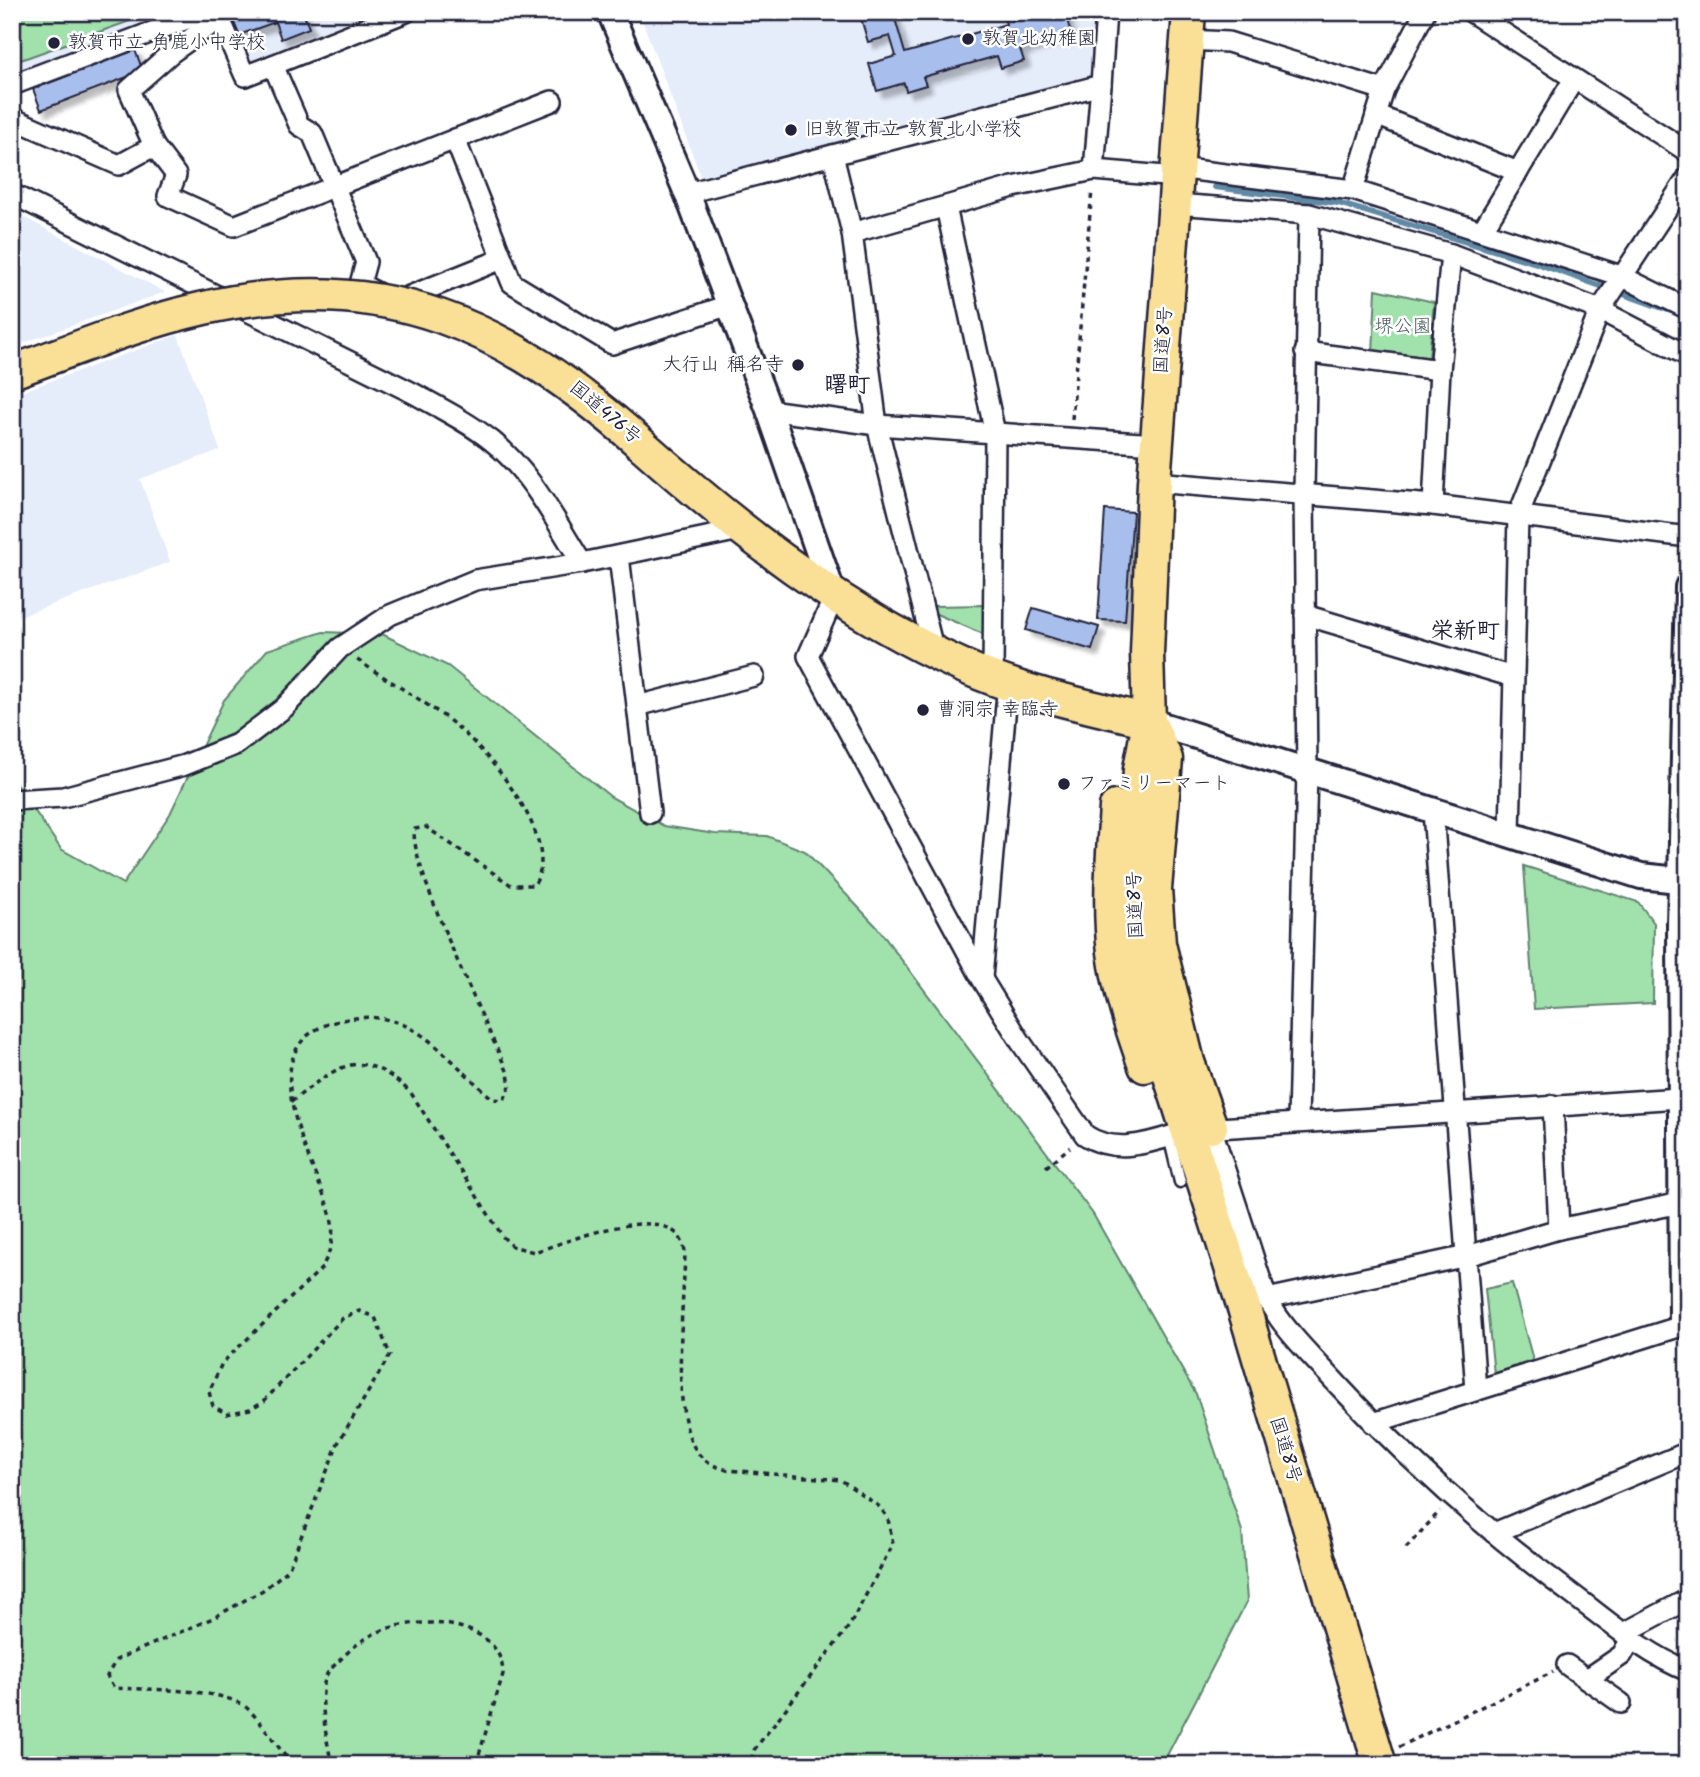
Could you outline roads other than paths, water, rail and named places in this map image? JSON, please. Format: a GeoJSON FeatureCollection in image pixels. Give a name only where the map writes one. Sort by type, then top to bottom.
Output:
{"type":"FeatureCollection","features":[{"type":"Feature","properties":{"kind":"highway","name":"国道8号"},"geometry":{"type":"LineString","coordinates":[[1188,26],[1156,444],[1147,653],[1149,721],[1140,769],[1136,828],[1134,900],[1138,951],[1152,1020],[1256,1303],[1267,1393],[1389,1756]]}},
{"type":"Feature","properties":{"kind":"highway","name":"国道476号"},"geometry":{"type":"LineString","coordinates":[[12,373],[121,332],[205,308],[287,296],[326,295],[406,307],[450,318],[491,336],[563,379],[740,530],[834,597],[934,652],[1000,679],[1149,721]]}},
{"type":"Feature","properties":{"kind":"highway"},"geometry":{"type":"LineString","coordinates":[[1172,1136],[1129,1018],[1114,952],[1111,881],[1119,774],[1126,749],[1149,721],[1166,759],[1155,889],[1159,944],[1205,1128]]}},
{"type":"Feature","properties":{"kind":"street"},"geometry":{"type":"LineString","coordinates":[[214,14],[246,76],[406,12]]}},
{"type":"Feature","properties":{"kind":"street"},"geometry":{"type":"LineString","coordinates":[[610,12],[687,193],[769,410],[834,597],[807,656],[982,979],[1020,1041],[1085,1135],[1115,1147],[1172,1136]]}},
{"type":"Feature","properties":{"kind":"street"},"geometry":{"type":"LineString","coordinates":[[1094,170],[1106,12]]}},
{"type":"Feature","properties":{"kind":"street"},"geometry":{"type":"LineString","coordinates":[[1353,190],[1384,90],[1426,12]]}},
{"type":"Feature","properties":{"kind":"street"},"geometry":{"type":"LineString","coordinates":[[1471,12],[1688,152]]}},
{"type":"Feature","properties":{"kind":"street"},"geometry":{"type":"LineString","coordinates":[[12,85],[214,14]]}},
{"type":"Feature","properties":{"kind":"street"},"geometry":{"type":"LineString","coordinates":[[214,14],[129,90],[154,146],[176,175],[168,196],[234,226],[552,101]]}},
{"type":"Feature","properties":{"kind":"street"},"geometry":{"type":"LineString","coordinates":[[1188,26],[1227,42],[1384,90]]}},
{"type":"Feature","properties":{"kind":"street"},"geometry":{"type":"LineString","coordinates":[[274,65],[299,125],[312,134],[366,262],[360,284],[395,302],[502,260]]}},
{"type":"Feature","properties":{"kind":"street"},"geometry":{"type":"LineString","coordinates":[[1482,231],[1574,79]]}},
{"type":"Feature","properties":{"kind":"street"},"geometry":{"type":"LineString","coordinates":[[687,193],[1101,85]]}},
{"type":"Feature","properties":{"kind":"street"},"geometry":{"type":"LineString","coordinates":[[1377,115],[1518,172]]}},
{"type":"Feature","properties":{"kind":"street"},"geometry":{"type":"LineString","coordinates":[[12,118],[119,165],[154,146]]}},
{"type":"Feature","properties":{"kind":"street"},"geometry":{"type":"LineString","coordinates":[[455,139],[512,283],[612,344],[729,305]]}},
{"type":"Feature","properties":{"kind":"street"},"geometry":{"type":"LineString","coordinates":[[833,155],[852,233],[877,425],[934,652]]}},
{"type":"Feature","properties":{"kind":"street"},"geometry":{"type":"LineString","coordinates":[[852,233],[1013,187],[1094,170],[1176,183],[1309,214],[1451,254],[1600,310],[1688,356]]}},
{"type":"Feature","properties":{"kind":"street"},"geometry":{"type":"LineString","coordinates":[[1510,833],[1518,516],[1600,310],[1688,177]]}},
{"type":"Feature","properties":{"kind":"street"},"geometry":{"type":"LineString","coordinates":[[1176,183],[1353,190],[1621,276],[1688,309]]}},
{"type":"Feature","properties":{"kind":"street"},"geometry":{"type":"LineString","coordinates":[[12,194],[413,393],[468,425],[494,442],[519,470],[582,563]]}},
{"type":"Feature","properties":{"kind":"street"},"geometry":{"type":"LineString","coordinates":[[946,207],[995,433],[1000,679],[982,979]]}},
{"type":"Feature","properties":{"kind":"street"},"geometry":{"type":"LineString","coordinates":[[1298,1121],[1307,771],[1304,493],[1309,214]]}},
{"type":"Feature","properties":{"kind":"street"},"geometry":{"type":"LineString","coordinates":[[1433,505],[1440,370],[1451,254]]}},
{"type":"Feature","properties":{"kind":"street"},"geometry":{"type":"LineString","coordinates":[[1305,352],[1440,370]]}},
{"type":"Feature","properties":{"kind":"street"},"geometry":{"type":"LineString","coordinates":[[769,410],[877,425],[1156,444]]}},
{"type":"Feature","properties":{"kind":"street"},"geometry":{"type":"LineString","coordinates":[[1154,482],[1433,505],[1688,537]]}},
{"type":"Feature","properties":{"kind":"street"},"geometry":{"type":"LineString","coordinates":[[12,800],[63,797],[185,765],[237,744],[284,708],[340,648],[390,615],[475,580],[582,563],[740,530]]}},
{"type":"Feature","properties":{"kind":"street"},"geometry":{"type":"LineString","coordinates":[[619,555],[650,813]]}},
{"type":"Feature","properties":{"kind":"street"},"geometry":{"type":"LineString","coordinates":[[1373,1423],[1476,1390],[1686,1331],[1680,1203],[1684,1151],[1680,1098],[1688,587]]}},
{"type":"Feature","properties":{"kind":"street"},"geometry":{"type":"LineString","coordinates":[[1305,615],[1513,677]]}},
{"type":"Feature","properties":{"kind":"street"},"geometry":{"type":"LineString","coordinates":[[637,706],[754,676]]}},
{"type":"Feature","properties":{"kind":"street"},"geometry":{"type":"LineString","coordinates":[[1149,721],[1641,876],[1684,880]]}},
{"type":"Feature","properties":{"kind":"street"},"geometry":{"type":"LineString","coordinates":[[1433,811],[1476,1390]]}},
{"type":"Feature","properties":{"kind":"street"},"geometry":{"type":"LineString","coordinates":[[1680,1098],[1205,1128],[1256,1303],[1279,1321],[1373,1423],[1451,1499],[1627,1636],[1668,1663],[1688,1671]]}},
{"type":"Feature","properties":{"kind":"street"},"geometry":{"type":"LineString","coordinates":[[1553,1105],[1559,1229]]}},
{"type":"Feature","properties":{"kind":"street"},"geometry":{"type":"LineString","coordinates":[[1256,1303],[1467,1256],[1559,1229],[1680,1203]]}},
{"type":"Feature","properties":{"kind":"street"},"geometry":{"type":"LineString","coordinates":[[1494,1533],[1688,1452]]}},
{"type":"Feature","properties":{"kind":"street"},"geometry":{"type":"LineString","coordinates":[[1587,1679],[1622,1655],[1627,1636],[1688,1599]]}},
{"type":"Feature","properties":{"kind":"street"},"geometry":{"type":"LineString","coordinates":[[1567,1665],[1621,1703]]}},
{"type":"Feature","properties":{"kind":"lane"},"geometry":{"type":"LineString","coordinates":[[1172,1136],[1180,1182]]}},
{"type":"Feature","properties":{"kind":"waterway"},"geometry":{"type":"LineString","coordinates":[[1215,187],[1338,203],[1536,263],[1671,311]]}},
{"type":"Feature","properties":{"kind":"place","name":"敦賀北幼稚園"},"geometry":{"type":"Point","coordinates":[968,39]}},
{"type":"Feature","properties":{"kind":"place","name":"敦賀市立 角鹿小中学校"},"geometry":{"type":"Point","coordinates":[54,43]}},
{"type":"Feature","properties":{"kind":"place","name":"旧敦賀市立 敦賀北小学校"},"geometry":{"type":"Point","coordinates":[791,130]}},
{"type":"Feature","properties":{"kind":"place","name":"大行山 稱名寺"},"geometry":{"type":"Point","coordinates":[798,365]}},
{"type":"Feature","properties":{"kind":"place","name":"曹洞宗 幸臨寺"},"geometry":{"type":"Point","coordinates":[923,710]}},
{"type":"Feature","properties":{"kind":"place","name":"ファミリーマート"},"geometry":{"type":"Point","coordinates":[1064,784]}},
{"type":"Feature","properties":{"kind":"district","name":"曙町"},"geometry":{"type":"Point","coordinates":[847,386]}},
{"type":"Feature","properties":{"kind":"district","name":"栄新町"},"geometry":{"type":"Point","coordinates":[1465,632]}},
{"type":"Feature","properties":{"kind":"park label","name":"堺公園"},"geometry":{"type":"Point","coordinates":[1403,327]}}]}
